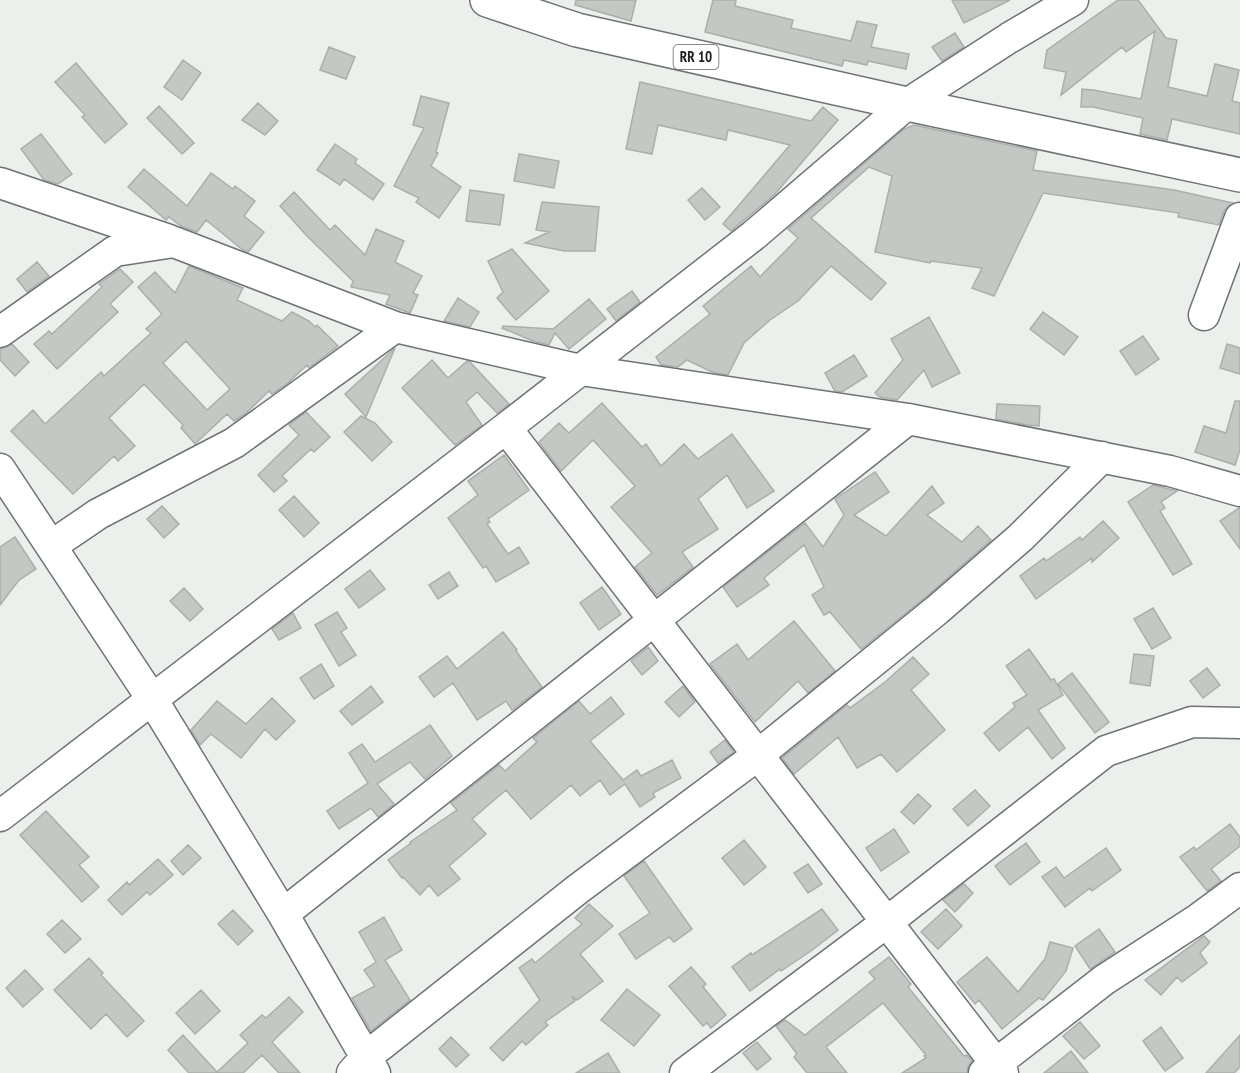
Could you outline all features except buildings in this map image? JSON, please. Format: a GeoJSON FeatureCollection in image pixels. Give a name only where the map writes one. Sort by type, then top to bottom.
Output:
{"type":"FeatureCollection","features":[{"type":"Feature","properties":{"kind":"main road","name":"RR 10"},"geometry":{"type":"LineString","coordinates":[[487,0],[577,30],[908,105],[1240,175]]}},
{"type":"Feature","properties":{"kind":"street"},"geometry":{"type":"LineString","coordinates":[[0,816],[754,235],[908,105],[1009,38],[1073,0]]}},
{"type":"Feature","properties":{"kind":"street"},"geometry":{"type":"LineString","coordinates":[[0,183],[174,242],[395,327],[581,370],[908,419],[1170,471],[1240,490]]}},
{"type":"Feature","properties":{"kind":"street"},"geometry":{"type":"LineString","coordinates":[[1204,315],[1240,218]]}},
{"type":"Feature","properties":{"kind":"street"},"geometry":{"type":"LineString","coordinates":[[0,332],[115,251],[174,242]]}},
{"type":"Feature","properties":{"kind":"street"},"geometry":{"type":"LineString","coordinates":[[0,311],[31,311]]}},
{"type":"Feature","properties":{"kind":"street"},"geometry":{"type":"LineString","coordinates":[[51,546],[98,514],[234,443],[395,327]]}},
{"type":"Feature","properties":{"kind":"street"},"geometry":{"type":"LineString","coordinates":[[283,914],[908,419]]}},
{"type":"Feature","properties":{"kind":"street"},"geometry":{"type":"LineString","coordinates":[[506,428],[886,922],[994,1070],[1104,980],[1198,919],[1240,888]]}},
{"type":"Feature","properties":{"kind":"street"},"geometry":{"type":"LineString","coordinates":[[0,469],[152,699],[283,914],[364,1068],[578,889],[758,755],[937,610],[1020,538],[1102,457]]}},
{"type":"Feature","properties":{"kind":"street"},"geometry":{"type":"LineString","coordinates":[[685,1073],[886,922],[1106,751],[1192,722],[1240,723]]}}]}
